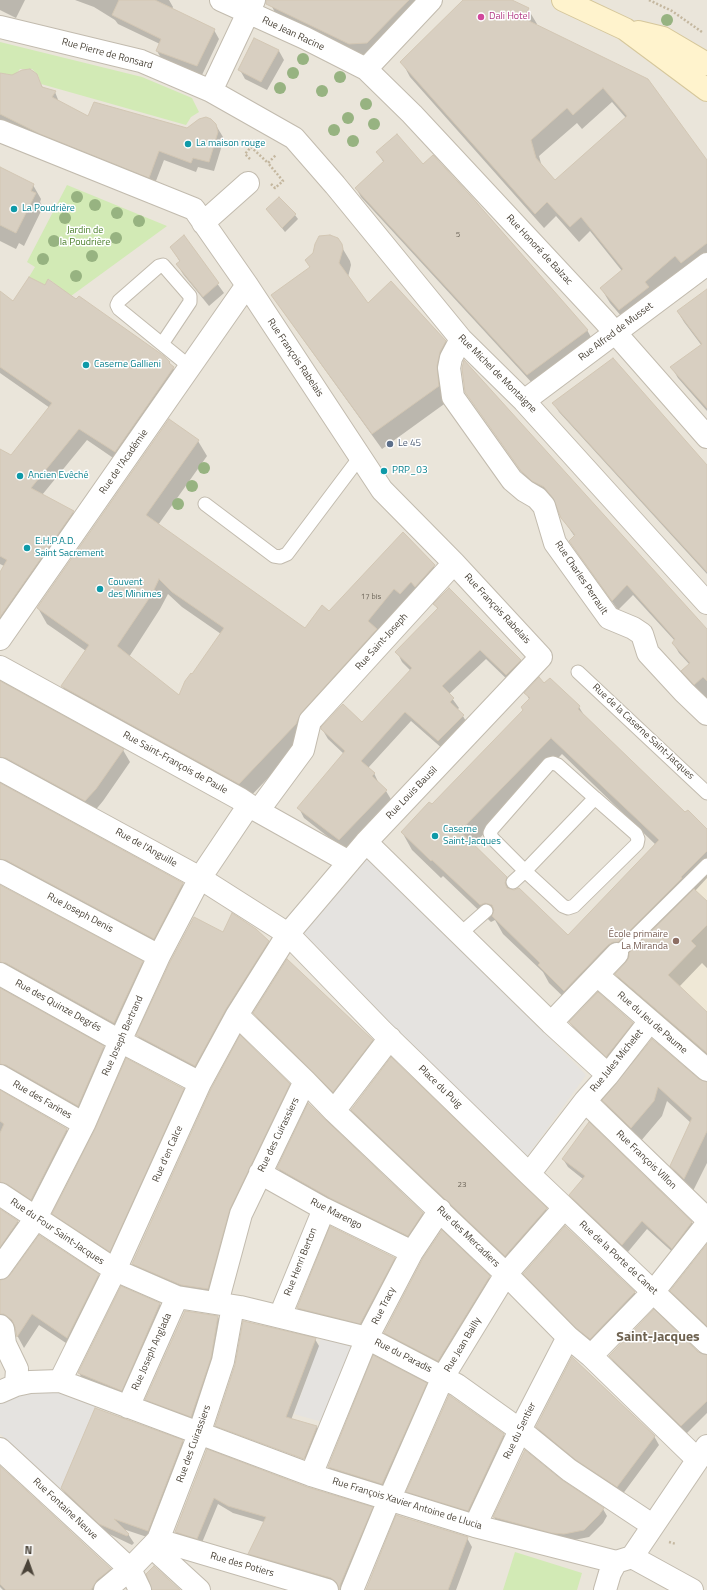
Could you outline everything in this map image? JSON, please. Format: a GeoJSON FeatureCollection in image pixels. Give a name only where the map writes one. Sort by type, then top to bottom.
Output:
{"type":"FeatureCollection","features":[{"type":"Feature","properties":{"kind":"main road"},"geometry":{"type":"LineString","coordinates":[[563,0],[625,29],[707,90]]}},
{"type":"Feature","properties":{"kind":"main road"},"geometry":{"type":"LineString","coordinates":[[625,29],[663,38],[707,64]]}},
{"type":"Feature","properties":{"kind":"street","name":"Rue Jean Racine"},"geometry":{"type":"LineString","coordinates":[[221,0],[251,6],[305,38],[366,69]]}},
{"type":"Feature","properties":{"kind":"street"},"geometry":{"type":"LineString","coordinates":[[366,69],[431,0]]}},
{"type":"Feature","properties":{"kind":"street"},"geometry":{"type":"LineString","coordinates":[[211,91],[251,6]]}},
{"type":"Feature","properties":{"kind":"street","name":"Rue Pierre de Ronsard"},"geometry":{"type":"LineString","coordinates":[[0,27],[141,61],[211,91],[294,138]]}},
{"type":"Feature","properties":{"kind":"street","name":"Rue Honoré de Balzac"},"geometry":{"type":"LineString","coordinates":[[366,69],[412,114],[615,332],[707,437]]}},
{"type":"Feature","properties":{"kind":"street","name":"Rue François Rabelais"},"geometry":{"type":"LineString","coordinates":[[0,131],[194,209],[247,286],[382,490],[454,563],[541,657]]}},
{"type":"Feature","properties":{"kind":"street","name":"Rue Michel de Montaigne"},"geometry":{"type":"LineString","coordinates":[[294,138],[335,184],[461,339],[524,401],[707,603]]}},
{"type":"Feature","properties":{"kind":"street"},"geometry":{"type":"LineString","coordinates":[[204,223],[254,177]]}},
{"type":"Feature","properties":{"kind":"street","name":"Rue Alfred de Musset"},"geometry":{"type":"LineString","coordinates":[[524,401],[707,264]]}},
{"type":"Feature","properties":{"kind":"street","name":"Rue de l'Académie"},"geometry":{"type":"LineString","coordinates":[[0,639],[247,286]]}},
{"type":"Feature","properties":{"kind":"street","name":"Rue Charles Perrault"},"geometry":{"type":"LineString","coordinates":[[461,339],[451,358],[449,368],[453,397],[512,480],[525,491],[537,498],[544,506],[555,543],[609,618],[642,634],[648,653],[684,692],[707,714]]}},
{"type":"Feature","properties":{"kind":"street","name":"Rue Saint-Joseph"},"geometry":{"type":"LineString","coordinates":[[310,721],[454,563]]}},
{"type":"Feature","properties":{"kind":"street","name":"Rue Louis Bausil"},"geometry":{"type":"LineString","coordinates":[[288,934],[366,842],[541,657]]}},
{"type":"Feature","properties":{"kind":"street","name":"Rue Saint-François de Paule"},"geometry":{"type":"LineString","coordinates":[[0,666],[349,862]]}},
{"type":"Feature","properties":{"kind":"street","name":"Rue Joseph Bertrand"},"geometry":{"type":"LineString","coordinates":[[0,1268],[36,1218],[84,1124],[159,956],[200,878],[254,808],[303,750],[310,721]]}},
{"type":"Feature","properties":{"kind":"street","name":"Rue de l'Anguille"},"geometry":{"type":"LineString","coordinates":[[0,769],[200,878],[288,934]]}},
{"type":"Feature","properties":{"kind":"street"},"geometry":{"type":"LineString","coordinates":[[366,842],[551,1023],[608,1075]]}},
{"type":"Feature","properties":{"kind":"street","name":"Rue Joseph Denis"},"geometry":{"type":"LineString","coordinates":[[0,871],[159,956]]}},
{"type":"Feature","properties":{"kind":"street","name":"Rue d'en Calce"},"geometry":{"type":"LineString","coordinates":[[60,1381],[115,1270],[200,1083],[236,1015],[288,934]]}},
{"type":"Feature","properties":{"kind":"street","name":"Place du Puig"},"geometry":{"type":"LineString","coordinates":[[288,934],[390,1038],[529,1174]]}},
{"type":"Feature","properties":{"kind":"street"},"geometry":{"type":"LineString","coordinates":[[551,1023],[617,954]]}},
{"type":"Feature","properties":{"kind":"street","name":"Rue des Quinze Degrés"},"geometry":{"type":"LineString","coordinates":[[0,974],[120,1041],[200,1083]]}},
{"type":"Feature","properties":{"kind":"street","name":"Rue du Jeu de Paume"},"geometry":{"type":"LineString","coordinates":[[597,975],[707,1070]]}},
{"type":"Feature","properties":{"kind":"street","name":"Rue des Mercadiers"},"geometry":{"type":"LineString","coordinates":[[236,1015],[334,1111],[506,1274],[568,1337],[702,1453]]}},
{"type":"Feature","properties":{"kind":"street","name":"Rue Jules Michelet"},"geometry":{"type":"LineString","coordinates":[[585,1101],[608,1075],[650,1021]]}},
{"type":"Feature","properties":{"kind":"street"},"geometry":{"type":"LineString","coordinates":[[334,1111],[390,1038]]}},
{"type":"Feature","properties":{"kind":"street","name":"Rue des Farines"},"geometry":{"type":"LineString","coordinates":[[0,1076],[84,1124]]}},
{"type":"Feature","properties":{"kind":"street","name":"Rue des Cuirassiers"},"geometry":{"type":"LineString","coordinates":[[105,1590],[130,1570],[155,1544],[198,1434],[223,1361],[225,1304],[241,1214],[305,1081]]}},
{"type":"Feature","properties":{"kind":"street"},"geometry":{"type":"LineString","coordinates":[[529,1174],[585,1101]]}},
{"type":"Feature","properties":{"kind":"street","name":"Rue François Villon"},"geometry":{"type":"LineString","coordinates":[[585,1101],[707,1219]]}},
{"type":"Feature","properties":{"kind":"street","name":"Rue Marengo"},"geometry":{"type":"LineString","coordinates":[[260,1173],[324,1209],[412,1252]]}},
{"type":"Feature","properties":{"kind":"street","name":"Rue de la Porte de Canet"},"geometry":{"type":"LineString","coordinates":[[529,1174],[654,1291],[707,1343]]}},
{"type":"Feature","properties":{"kind":"street","name":"Rue du Four Saint-Jacques"},"geometry":{"type":"LineString","coordinates":[[0,1194],[115,1270]]}},
{"type":"Feature","properties":{"kind":"street","name":"Rue Jean Bailly"},"geometry":{"type":"LineString","coordinates":[[352,1590],[389,1500],[443,1377],[506,1274],[564,1208]]}},
{"type":"Feature","properties":{"kind":"street","name":"Rue Henri Berton"},"geometry":{"type":"LineString","coordinates":[[280,1316],[302,1259],[324,1209]]}},
{"type":"Feature","properties":{"kind":"street","name":"Rue Tracy"},"geometry":{"type":"LineString","coordinates":[[311,1475],[368,1338],[412,1252],[440,1210]]}},
{"type":"Feature","properties":{"kind":"street"},"geometry":{"type":"LineString","coordinates":[[590,1356],[654,1291],[707,1224]]}},
{"type":"Feature","properties":{"kind":"street","name":"Rue du Paradis"},"geometry":{"type":"LineString","coordinates":[[115,1270],[177,1297],[225,1304],[368,1338],[457,1384],[520,1430],[569,1470],[652,1526]]}},
{"type":"Feature","properties":{"kind":"street","name":"Rue Joseph Anglada"},"geometry":{"type":"LineString","coordinates":[[128,1407],[177,1297]]}},
{"type":"Feature","properties":{"kind":"street"},"geometry":{"type":"LineString","coordinates":[[0,1326],[5,1344],[17,1369],[8,1389]]}},
{"type":"Feature","properties":{"kind":"street","name":"Rue du Sentier"},"geometry":{"type":"LineString","coordinates":[[475,1526],[520,1430],[568,1337]]}},
{"type":"Feature","properties":{"kind":"street"},"geometry":{"type":"LineString","coordinates":[[8,1389],[60,1381]]}},
{"type":"Feature","properties":{"kind":"street","name":"Rue François Xavier Antoine de Llucia"},"geometry":{"type":"LineString","coordinates":[[60,1381],[198,1434],[311,1475],[475,1526],[624,1559],[692,1590]]}},
{"type":"Feature","properties":{"kind":"street","name":"Rue Fontaine Neuve"},"geometry":{"type":"LineString","coordinates":[[0,1449],[130,1570]]}},
{"type":"Feature","properties":{"kind":"street"},"geometry":{"type":"LineString","coordinates":[[605,1590],[610,1573],[652,1526],[702,1453]]}},
{"type":"Feature","properties":{"kind":"street"},"geometry":{"type":"LineString","coordinates":[[155,1544],[198,1590]]}},
{"type":"Feature","properties":{"kind":"street","name":"Rue des Potiers"},"geometry":{"type":"LineString","coordinates":[[155,1544],[327,1590]]}},
{"type":"Feature","properties":{"kind":"street"},"geometry":{"type":"LineString","coordinates":[[130,1570],[140,1590]]}},
{"type":"Feature","properties":{"kind":"lane"},"geometry":{"type":"LineString","coordinates":[[162,344],[190,302],[190,296],[164,265],[159,266],[119,301],[117,305],[119,309],[190,367]]}},
{"type":"Feature","properties":{"kind":"lane"},"geometry":{"type":"LineString","coordinates":[[205,504],[274,556],[280,557],[287,554],[360,456]]}},
{"type":"Feature","properties":{"kind":"lane","name":"Rue de la Caserne Saint-Jacques"},"geometry":{"type":"LineString","coordinates":[[578,672],[707,792]]}},
{"type":"Feature","properties":{"kind":"lane"},"geometry":{"type":"LineString","coordinates":[[554,763],[558,765],[595,798],[636,834],[638,839],[637,844],[574,906],[568,908],[563,906],[524,871],[492,838],[490,833],[549,764],[554,763]]}},
{"type":"Feature","properties":{"kind":"lane"},"geometry":{"type":"LineString","coordinates":[[513,882],[595,798]]}},
{"type":"Feature","properties":{"kind":"lane"},"geometry":{"type":"LineString","coordinates":[[617,954],[707,865]]}},
{"type":"Feature","properties":{"kind":"lane"},"geometry":{"type":"LineString","coordinates":[[460,934],[486,911]]}},
{"type":"Feature","properties":{"kind":"path"},"geometry":{"type":"LineString","coordinates":[[649,0],[672,11],[707,35]]}},
{"type":"Feature","properties":{"kind":"path"},"geometry":{"type":"LineString","coordinates":[[268,162],[294,138]]}},
{"type":"Feature","properties":{"kind":"path"},"geometry":{"type":"LineString","coordinates":[[251,147],[268,162],[283,181],[275,188],[254,177],[245,154],[251,147]]}},
{"type":"Feature","properties":{"kind":"shaded area"},"geometry":{"type":"Polygon","coordinates":[[[0,0],[707,0],[707,1590],[0,1590],[0,0]]]}},
{"type":"Feature","properties":{"kind":"shaded area"},"geometry":{"type":"Polygon","coordinates":[[[367,852],[586,1075],[523,1162],[297,928],[367,852]]]}},
{"type":"Feature","properties":{"kind":"shaded area","name":"École primaire La Miranda"},"geometry":{"type":"Polygon","coordinates":[[[707,876],[707,1061],[611,976],[707,876]]]}},
{"type":"Feature","properties":{"kind":"shaded area"},"geometry":{"type":"Polygon","coordinates":[[[322,1336],[356,1347],[326,1423],[294,1414],[322,1336]]]}},
{"type":"Feature","properties":{"kind":"shaded area"},"geometry":{"type":"Polygon","coordinates":[[[19,1389],[59,1392],[96,1406],[61,1489],[0,1434],[0,1397],[19,1389]]]}},
{"type":"Feature","properties":{"kind":"green space"},"geometry":{"type":"Polygon","coordinates":[[[0,42],[142,77],[192,98],[199,112],[191,117],[186,125],[41,84],[38,75],[32,69],[20,69],[14,76],[0,73],[0,42]]]}},
{"type":"Feature","properties":{"kind":"green space","name":"Jardin de la Poudrière"},"geometry":{"type":"Polygon","coordinates":[[[67,185],[167,226],[71,296],[49,279],[45,285],[29,277],[35,267],[27,262],[67,185]]]}},
{"type":"Feature","properties":{"kind":"green space"},"geometry":{"type":"Polygon","coordinates":[[[515,1552],[582,1573],[577,1590],[503,1590],[515,1552]]]}},
{"type":"Feature","properties":{"kind":"building"},"geometry":{"type":"Polygon","coordinates":[[[119,0],[155,0],[215,29],[197,66],[156,51],[161,39],[112,15],[119,0]]]}},
{"type":"Feature","properties":{"kind":"building"},"geometry":{"type":"Polygon","coordinates":[[[266,0],[409,0],[367,43],[349,44],[266,4],[266,0]]]}},
{"type":"Feature","properties":{"kind":"building"},"geometry":{"type":"Polygon","coordinates":[[[463,0],[512,0],[529,8],[523,18],[648,79],[707,160],[707,243],[681,263],[675,256],[645,282],[649,287],[619,310],[600,288],[623,269],[581,217],[570,227],[547,202],[535,214],[400,62],[463,0]],[[603,88],[573,115],[567,108],[531,140],[536,158],[555,180],[627,116],[603,88]]]}},
{"type":"Feature","properties":{"kind":"building"},"geometry":{"type":"Polygon","coordinates":[[[254,38],[279,50],[261,82],[238,70],[254,38]]]}},
{"type":"Feature","properties":{"kind":"building"},"geometry":{"type":"Polygon","coordinates":[[[30,69],[37,74],[42,87],[56,91],[52,97],[88,116],[94,102],[187,128],[199,119],[206,117],[211,119],[216,124],[218,132],[209,162],[193,158],[191,163],[159,151],[149,178],[40,134],[0,114],[0,73],[12,75],[22,70],[30,69]]]}},
{"type":"Feature","properties":{"kind":"building"},"geometry":{"type":"Polygon","coordinates":[[[397,134],[423,164],[433,155],[588,330],[527,375],[355,188],[384,161],[376,152],[397,134]]]}},
{"type":"Feature","properties":{"kind":"building","name":"La Poudrière"},"geometry":{"type":"Polygon","coordinates":[[[0,167],[34,184],[31,191],[36,193],[16,233],[0,225],[0,167]]]}},
{"type":"Feature","properties":{"kind":"building"},"geometry":{"type":"Polygon","coordinates":[[[279,197],[296,214],[282,228],[266,209],[279,197]]]}},
{"type":"Feature","properties":{"kind":"building"},"geometry":{"type":"Polygon","coordinates":[[[184,235],[219,283],[203,297],[176,264],[180,261],[170,247],[184,235]]]}},
{"type":"Feature","properties":{"kind":"building"},"geometry":{"type":"Polygon","coordinates":[[[330,235],[338,238],[342,244],[343,249],[339,263],[368,303],[391,281],[446,341],[440,352],[437,366],[439,386],[372,434],[271,295],[310,267],[305,260],[313,253],[319,236],[330,235]]]}},
{"type":"Feature","properties":{"kind":"building","name":"Caserne Gallieni"},"geometry":{"type":"Polygon","coordinates":[[[29,277],[45,285],[48,279],[76,299],[79,296],[164,356],[174,367],[115,452],[79,429],[31,488],[74,511],[0,617],[0,572],[7,560],[0,556],[0,449],[11,455],[52,403],[0,367],[0,291],[13,301],[29,277]]]}},
{"type":"Feature","properties":{"kind":"building"},"geometry":{"type":"Polygon","coordinates":[[[707,289],[707,408],[670,367],[702,344],[677,311],[707,289]]]}},
{"type":"Feature","properties":{"kind":"building"},"geometry":{"type":"Polygon","coordinates":[[[613,358],[707,465],[707,572],[552,403],[613,358]]]}},
{"type":"Feature","properties":{"kind":"building"},"geometry":{"type":"Polygon","coordinates":[[[464,360],[707,629],[707,681],[703,677],[694,685],[681,671],[690,663],[672,643],[675,639],[627,585],[612,601],[569,541],[575,535],[561,518],[553,498],[544,487],[532,481],[521,471],[465,392],[462,368],[464,360]]]}},
{"type":"Feature","properties":{"kind":"building","name":"Couvent des Minimes"},"geometry":{"type":"Polygon","coordinates":[[[169,419],[199,440],[146,515],[305,628],[322,605],[329,611],[403,532],[435,565],[415,587],[411,582],[400,594],[394,589],[368,621],[377,629],[301,713],[296,724],[239,784],[61,686],[89,645],[37,608],[169,419]],[[159,579],[152,594],[117,646],[179,695],[185,681],[191,673],[192,674],[224,628],[172,592],[159,579]]]}},
{"type":"Feature","properties":{"kind":"building"},"geometry":{"type":"Polygon","coordinates":[[[449,588],[521,660],[506,675],[480,650],[442,686],[454,698],[450,702],[464,715],[438,741],[405,712],[361,761],[375,773],[372,776],[387,790],[339,840],[297,808],[345,751],[321,729],[321,727],[343,704],[362,722],[412,668],[395,652],[438,608],[433,604],[449,588]]]}},
{"type":"Feature","properties":{"kind":"building","name":"Caserne Saint-Jacques"},"geometry":{"type":"Polygon","coordinates":[[[539,677],[544,683],[550,678],[580,706],[578,709],[685,812],[688,810],[707,829],[707,851],[618,942],[613,942],[608,945],[564,991],[538,965],[540,963],[492,916],[494,910],[492,905],[485,903],[480,905],[401,832],[429,802],[432,804],[523,710],[521,707],[530,698],[524,693],[539,677]],[[551,738],[460,831],[507,877],[505,883],[507,888],[514,890],[519,888],[568,935],[659,840],[551,738]]]}},
{"type":"Feature","properties":{"kind":"building"},"geometry":{"type":"Polygon","coordinates":[[[0,681],[124,749],[96,789],[85,801],[6,758],[0,757],[0,681]]]}},
{"type":"Feature","properties":{"kind":"building"},"geometry":{"type":"Polygon","coordinates":[[[0,783],[183,883],[154,939],[6,860],[0,859],[0,783]]]}},
{"type":"Feature","properties":{"kind":"building"},"geometry":{"type":"Polygon","coordinates":[[[0,885],[143,961],[114,1023],[6,963],[0,962],[0,885]]]}},
{"type":"Feature","properties":{"kind":"building","name":"École primaire La Miranda"},"geometry":{"type":"Polygon","coordinates":[[[694,889],[707,901],[707,925],[691,941],[696,946],[668,975],[707,1012],[707,1053],[615,974],[626,962],[629,957],[629,953],[694,889]]]}},
{"type":"Feature","properties":{"kind":"building"},"geometry":{"type":"Polygon","coordinates":[[[232,913],[256,929],[269,941],[226,1009],[195,1066],[136,1035],[170,962],[194,917],[223,932],[232,913]]]}},
{"type":"Feature","properties":{"kind":"building"},"geometry":{"type":"Polygon","coordinates":[[[287,959],[373,1040],[333,1092],[253,1013],[287,959]]]}},
{"type":"Feature","properties":{"kind":"building"},"geometry":{"type":"Polygon","coordinates":[[[0,988],[104,1046],[78,1106],[6,1065],[0,1064],[0,988]]]}},
{"type":"Feature","properties":{"kind":"building"},"geometry":{"type":"Polygon","coordinates":[[[598,992],[633,1023],[606,1057],[569,1022],[598,992]]]}},
{"type":"Feature","properties":{"kind":"building"},"geometry":{"type":"Polygon","coordinates":[[[240,1035],[290,1084],[230,1209],[208,1289],[181,1285],[132,1264],[211,1089],[240,1035]]]}},
{"type":"Feature","properties":{"kind":"building"},"geometry":{"type":"Polygon","coordinates":[[[652,1039],[699,1079],[707,1082],[707,1131],[684,1179],[670,1166],[692,1118],[658,1087],[654,1101],[631,1128],[602,1100],[652,1039]]]}},
{"type":"Feature","properties":{"kind":"building"},"geometry":{"type":"Polygon","coordinates":[[[391,1057],[547,1208],[505,1256],[351,1110],[391,1057]]]}},
{"type":"Feature","properties":{"kind":"building"},"geometry":{"type":"Polygon","coordinates":[[[126,1058],[184,1089],[110,1252],[52,1214],[95,1129],[126,1058]]]}},
{"type":"Feature","properties":{"kind":"building"},"geometry":{"type":"Polygon","coordinates":[[[0,1090],[67,1129],[31,1200],[7,1184],[0,1182],[0,1133],[4,1124],[0,1121],[0,1090]]]}},
{"type":"Feature","properties":{"kind":"building"},"geometry":{"type":"Polygon","coordinates":[[[308,1103],[423,1213],[408,1236],[330,1198],[277,1168],[308,1103]]]}},
{"type":"Feature","properties":{"kind":"building"},"geometry":{"type":"Polygon","coordinates":[[[589,1122],[692,1222],[672,1249],[642,1221],[622,1245],[569,1195],[585,1176],[562,1159],[589,1122]]]}},
{"type":"Feature","properties":{"kind":"building"},"geometry":{"type":"Polygon","coordinates":[[[0,1209],[18,1221],[0,1247],[0,1209]]]}},
{"type":"Feature","properties":{"kind":"building"},"geometry":{"type":"Polygon","coordinates":[[[330,1226],[395,1258],[360,1324],[297,1308],[330,1226]]]}},
{"type":"Feature","properties":{"kind":"building"},"geometry":{"type":"Polygon","coordinates":[[[565,1226],[635,1292],[590,1339],[576,1328],[523,1274],[565,1226]]]}},
{"type":"Feature","properties":{"kind":"building"},"geometry":{"type":"Polygon","coordinates":[[[442,1230],[490,1276],[438,1361],[384,1333],[423,1258],[442,1230]]]}},
{"type":"Feature","properties":{"kind":"building"},"geometry":{"type":"Polygon","coordinates":[[[39,1235],[99,1274],[67,1338],[32,1314],[17,1337],[12,1320],[4,1314],[0,1314],[0,1280],[5,1279],[10,1275],[39,1235]]]}},
{"type":"Feature","properties":{"kind":"building"},"geometry":{"type":"Polygon","coordinates":[[[707,1244],[707,1326],[670,1291],[707,1244]]]}},
{"type":"Feature","properties":{"kind":"building"},"geometry":{"type":"Polygon","coordinates":[[[121,1286],[160,1303],[122,1391],[78,1373],[121,1286]]]}},
{"type":"Feature","properties":{"kind":"building"},"geometry":{"type":"Polygon","coordinates":[[[654,1309],[698,1352],[707,1355],[707,1401],[681,1426],[609,1356],[654,1309]]]}},
{"type":"Feature","properties":{"kind":"building"},"geometry":{"type":"Polygon","coordinates":[[[185,1311],[218,1316],[211,1358],[191,1417],[145,1400],[185,1311]]]}},
{"type":"Feature","properties":{"kind":"building"},"geometry":{"type":"Polygon","coordinates":[[[243,1321],[316,1338],[286,1417],[317,1426],[304,1459],[215,1426],[235,1365],[243,1321]]]}},
{"type":"Feature","properties":{"kind":"building"},"geometry":{"type":"Polygon","coordinates":[[[373,1355],[427,1383],[382,1484],[328,1467],[373,1355]]]}},
{"type":"Feature","properties":{"kind":"building"},"geometry":{"type":"Polygon","coordinates":[[[572,1357],[655,1436],[617,1487],[576,1460],[536,1427],[572,1357]]]}},
{"type":"Feature","properties":{"kind":"building"},"geometry":{"type":"Polygon","coordinates":[[[449,1395],[504,1434],[468,1511],[406,1492],[449,1395]]]}},
{"type":"Feature","properties":{"kind":"building"},"geometry":{"type":"Polygon","coordinates":[[[95,1408],[183,1440],[148,1531],[114,1519],[129,1534],[127,1536],[99,1524],[61,1488],[95,1408]]]}},
{"type":"Feature","properties":{"kind":"building"},"geometry":{"type":"Polygon","coordinates":[[[207,1449],[307,1487],[373,1507],[340,1585],[340,1590],[336,1582],[331,1578],[248,1554],[266,1517],[228,1506],[214,1498],[197,1539],[175,1532],[207,1449]]]}},
{"type":"Feature","properties":{"kind":"building"},"geometry":{"type":"Polygon","coordinates":[[[525,1450],[562,1480],[604,1508],[584,1530],[564,1534],[551,1533],[493,1517],[525,1450]]]}},
{"type":"Feature","properties":{"kind":"building"},"geometry":{"type":"Polygon","coordinates":[[[0,1466],[111,1569],[97,1580],[91,1590],[6,1590],[0,1584],[0,1466]]]}},
{"type":"Feature","properties":{"kind":"building"},"geometry":{"type":"Polygon","coordinates":[[[396,1515],[468,1537],[448,1590],[366,1590],[396,1515]]]}},
{"type":"Feature","properties":{"kind":"building"},"geometry":{"type":"Polygon","coordinates":[[[154,1566],[180,1590],[152,1590],[146,1574],[154,1566]]]}},
{"type":"Feature","properties":{"kind":"place","name":"Dali Hotel"},"geometry":{"type":"Point","coordinates":[481,17]}},
{"type":"Feature","properties":{"kind":"place","name":"La maison rouge"},"geometry":{"type":"Point","coordinates":[188,144]}},
{"type":"Feature","properties":{"kind":"place","name":"La Poudrière"},"geometry":{"type":"Point","coordinates":[14,209]}},
{"type":"Feature","properties":{"kind":"place","name":"Caserne Gallieni"},"geometry":{"type":"Point","coordinates":[86,365]}},
{"type":"Feature","properties":{"kind":"place","name":"Le 45"},"geometry":{"type":"Point","coordinates":[390,444]}},
{"type":"Feature","properties":{"kind":"place","name":"PRP_03"},"geometry":{"type":"Point","coordinates":[384,471]}},
{"type":"Feature","properties":{"kind":"place","name":"Ancien Evêché"},"geometry":{"type":"Point","coordinates":[20,476]}},
{"type":"Feature","properties":{"kind":"place","name":"E.H.P.A.D. Saint Sacrement"},"geometry":{"type":"Point","coordinates":[27,548]}},
{"type":"Feature","properties":{"kind":"place","name":"Couvent des Minimes"},"geometry":{"type":"Point","coordinates":[100,589]}},
{"type":"Feature","properties":{"kind":"place","name":"Caserne Saint-Jacques"},"geometry":{"type":"Point","coordinates":[435,836]}},
{"type":"Feature","properties":{"kind":"place","name":"École primaire La Miranda"},"geometry":{"type":"Point","coordinates":[676,941]}},
{"type":"Feature","properties":{"kind":"district","name":"Saint-Jacques"},"geometry":{"type":"Point","coordinates":[658,1338]}}]}
